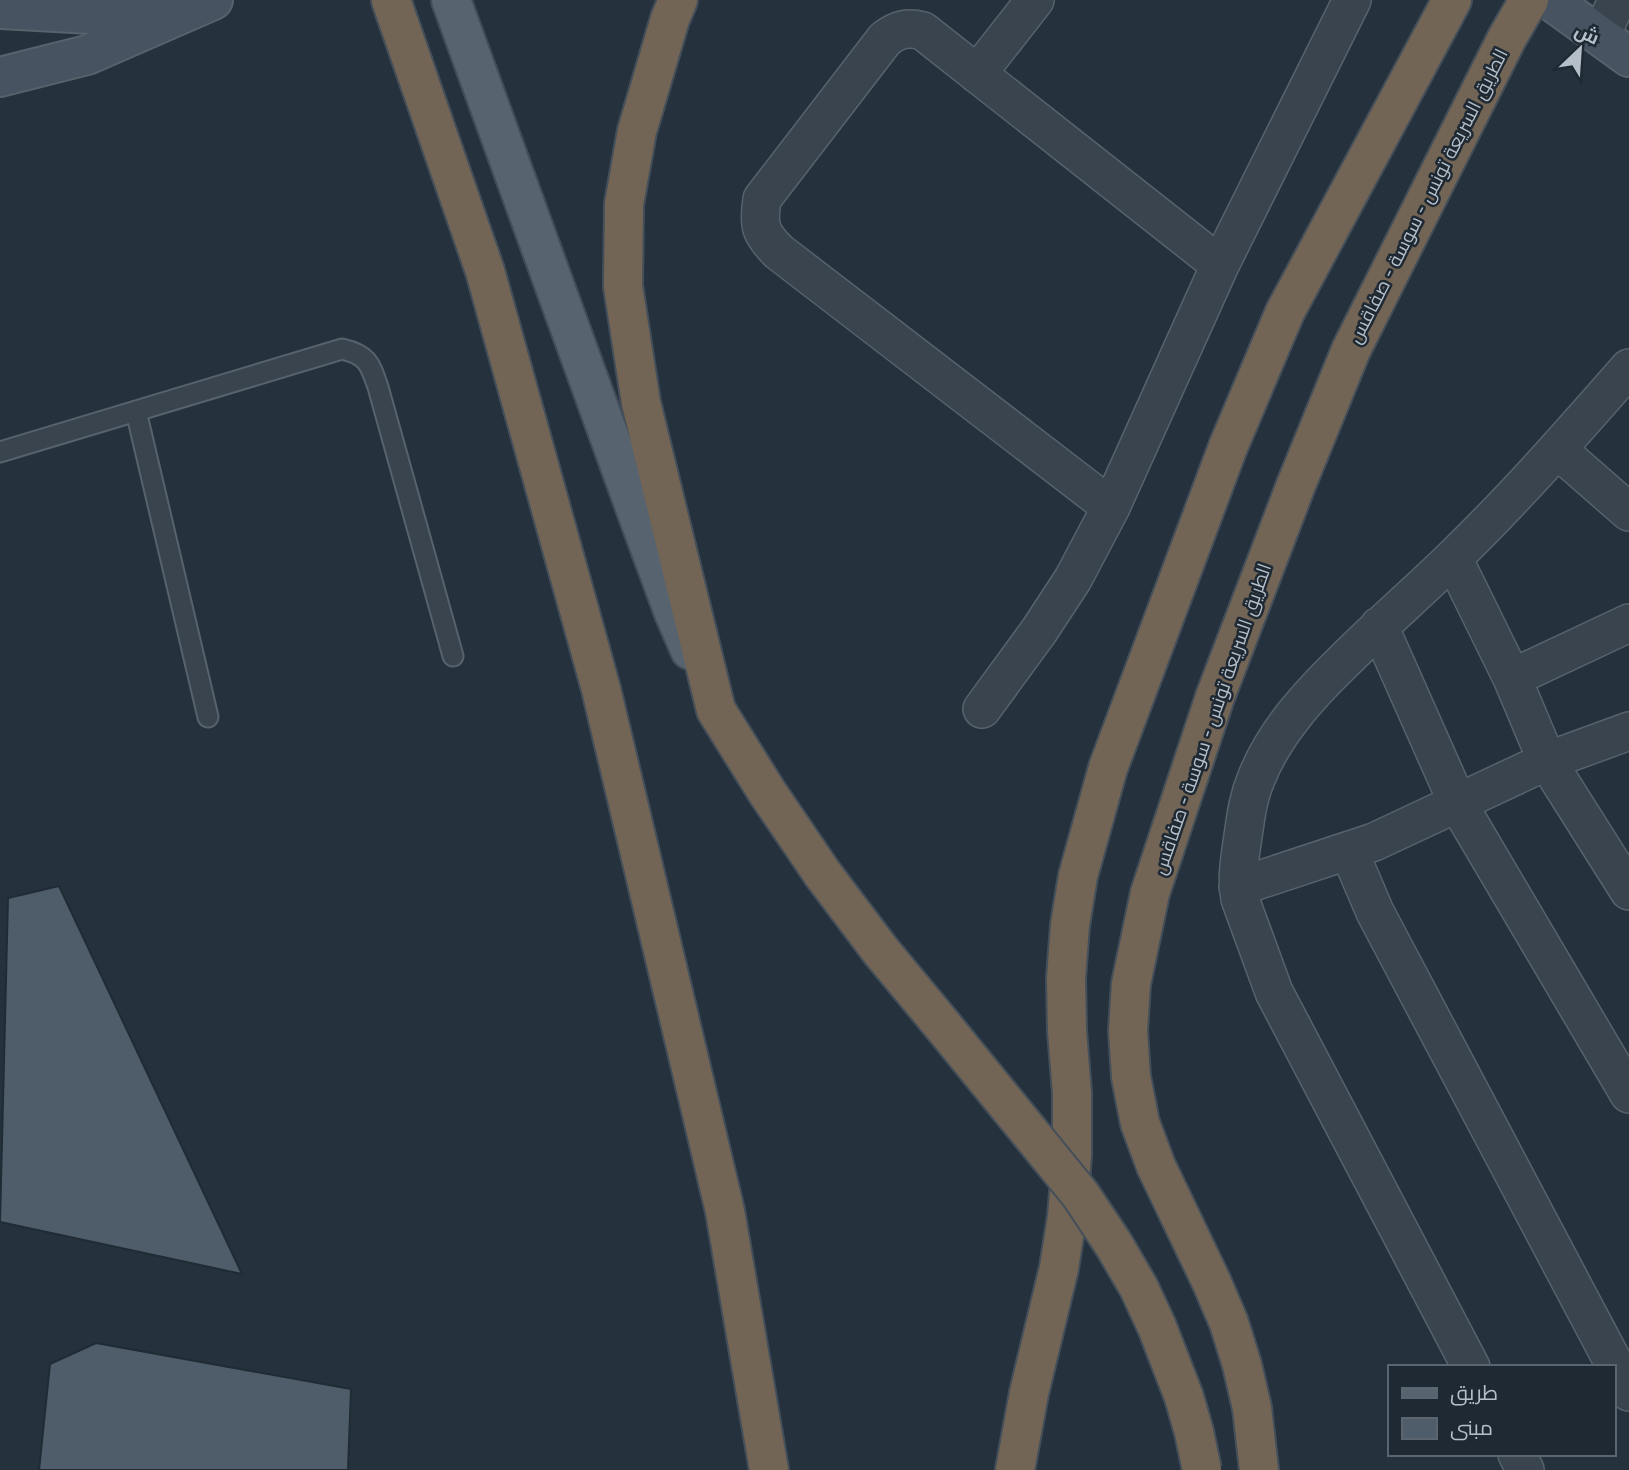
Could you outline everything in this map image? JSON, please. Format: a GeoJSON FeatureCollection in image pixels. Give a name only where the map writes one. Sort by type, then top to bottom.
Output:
{"type":"FeatureCollection","features":[{"type":"Feature","properties":{"kind":"highway"},"geometry":{"type":"LineString","coordinates":[[391,0],[485,271],[601,689],[725,1211],[769,1470]]}},
{"type":"Feature","properties":{"kind":"highway"},"geometry":{"type":"LineString","coordinates":[[678,0],[637,131],[624,204],[622,286],[641,403],[716,710],[822,873],[880,950],[1080,1194],[1114,1245],[1157,1327],[1184,1397],[1202,1470]]}},
{"type":"Feature","properties":{"kind":"highway"},"geometry":{"type":"LineString","coordinates":[[1015,1470],[1029,1393],[1059,1268],[1067,1217],[1072,1155],[1072,1093],[1066,978],[1070,925],[1078,876],[1108,768],[1228,447],[1285,312],[1451,0]]}},
{"type":"Feature","properties":{"kind":"highway","name":"الطريق السريعة تونس - سوسة - صفاقس"},"geometry":{"type":"LineString","coordinates":[[1259,1470],[1252,1408],[1229,1323],[1156,1166],[1140,1123],[1131,1077],[1128,1042],[1131,984],[1150,893],[1206,723],[1296,485],[1351,350],[1507,38],[1529,0]]}},
{"type":"Feature","properties":{"kind":"main road"},"geometry":{"type":"LineString","coordinates":[[0,9],[91,14],[147,8],[184,0]]}},
{"type":"Feature","properties":{"kind":"main road"},"geometry":{"type":"LineString","coordinates":[[4,77],[87,55],[214,0]]}},
{"type":"Feature","properties":{"kind":"main road"},"geometry":{"type":"LineString","coordinates":[[451,0],[674,613],[716,710]]}},
{"type":"Feature","properties":{"kind":"main road"},"geometry":{"type":"LineString","coordinates":[[1550,0],[1615,46]]}},
{"type":"Feature","properties":{"kind":"street"},"geometry":{"type":"LineString","coordinates":[[977,74],[1035,0]]}},
{"type":"Feature","properties":{"kind":"street"},"geometry":{"type":"LineString","coordinates":[[982,709],[1073,579],[1111,507],[1220,265],[1352,0]]}},
{"type":"Feature","properties":{"kind":"street"},"geometry":{"type":"LineString","coordinates":[[1615,46],[1617,0]]}},
{"type":"Feature","properties":{"kind":"street"},"geometry":{"type":"LineString","coordinates":[[1111,507],[779,252],[765,238],[759,219],[762,199],[885,40],[896,31],[909,28],[923,31],[1220,265]]}},
{"type":"Feature","properties":{"kind":"street"},"geometry":{"type":"LineString","coordinates":[[1470,1365],[1275,992],[1240,899],[1238,887],[1237,874],[1247,804],[1276,739],[1316,689],[1452,558],[1558,450],[1629,368]]}},
{"type":"Feature","properties":{"kind":"street"},"geometry":{"type":"LineString","coordinates":[[1558,450],[1629,512]]}},
{"type":"Feature","properties":{"kind":"street"},"geometry":{"type":"LineString","coordinates":[[1452,558],[1512,678],[1547,761],[1629,891]]}},
{"type":"Feature","properties":{"kind":"street"},"geometry":{"type":"LineString","coordinates":[[1512,678],[1629,623]]}},
{"type":"Feature","properties":{"kind":"street"},"geometry":{"type":"LineString","coordinates":[[1379,626],[1458,804],[1629,1094]]}},
{"type":"Feature","properties":{"kind":"street"},"geometry":{"type":"LineString","coordinates":[[1238,887],[1349,851],[1458,804],[1547,761],[1629,731]]}},
{"type":"Feature","properties":{"kind":"street"},"geometry":{"type":"LineString","coordinates":[[1349,851],[1374,912],[1615,1365]]}},
{"type":"Feature","properties":{"kind":"street"},"geometry":{"type":"LineString","coordinates":[[1615,1366],[1629,1392]]}},
{"type":"Feature","properties":{"kind":"lane"},"geometry":{"type":"LineString","coordinates":[[0,452],[342,349],[354,352],[370,364],[379,387],[453,656]]}},
{"type":"Feature","properties":{"kind":"lane"},"geometry":{"type":"LineString","coordinates":[[136,411],[208,717]]}},
{"type":"Feature","properties":{"kind":"building"},"geometry":{"type":"Polygon","coordinates":[[[59,886],[242,1274],[0,1222],[8,898],[59,886]]]}},
{"type":"Feature","properties":{"kind":"building"},"geometry":{"type":"Polygon","coordinates":[[[96,1343],[351,1389],[348,1470],[39,1470],[50,1364],[96,1343]]]}}]}
